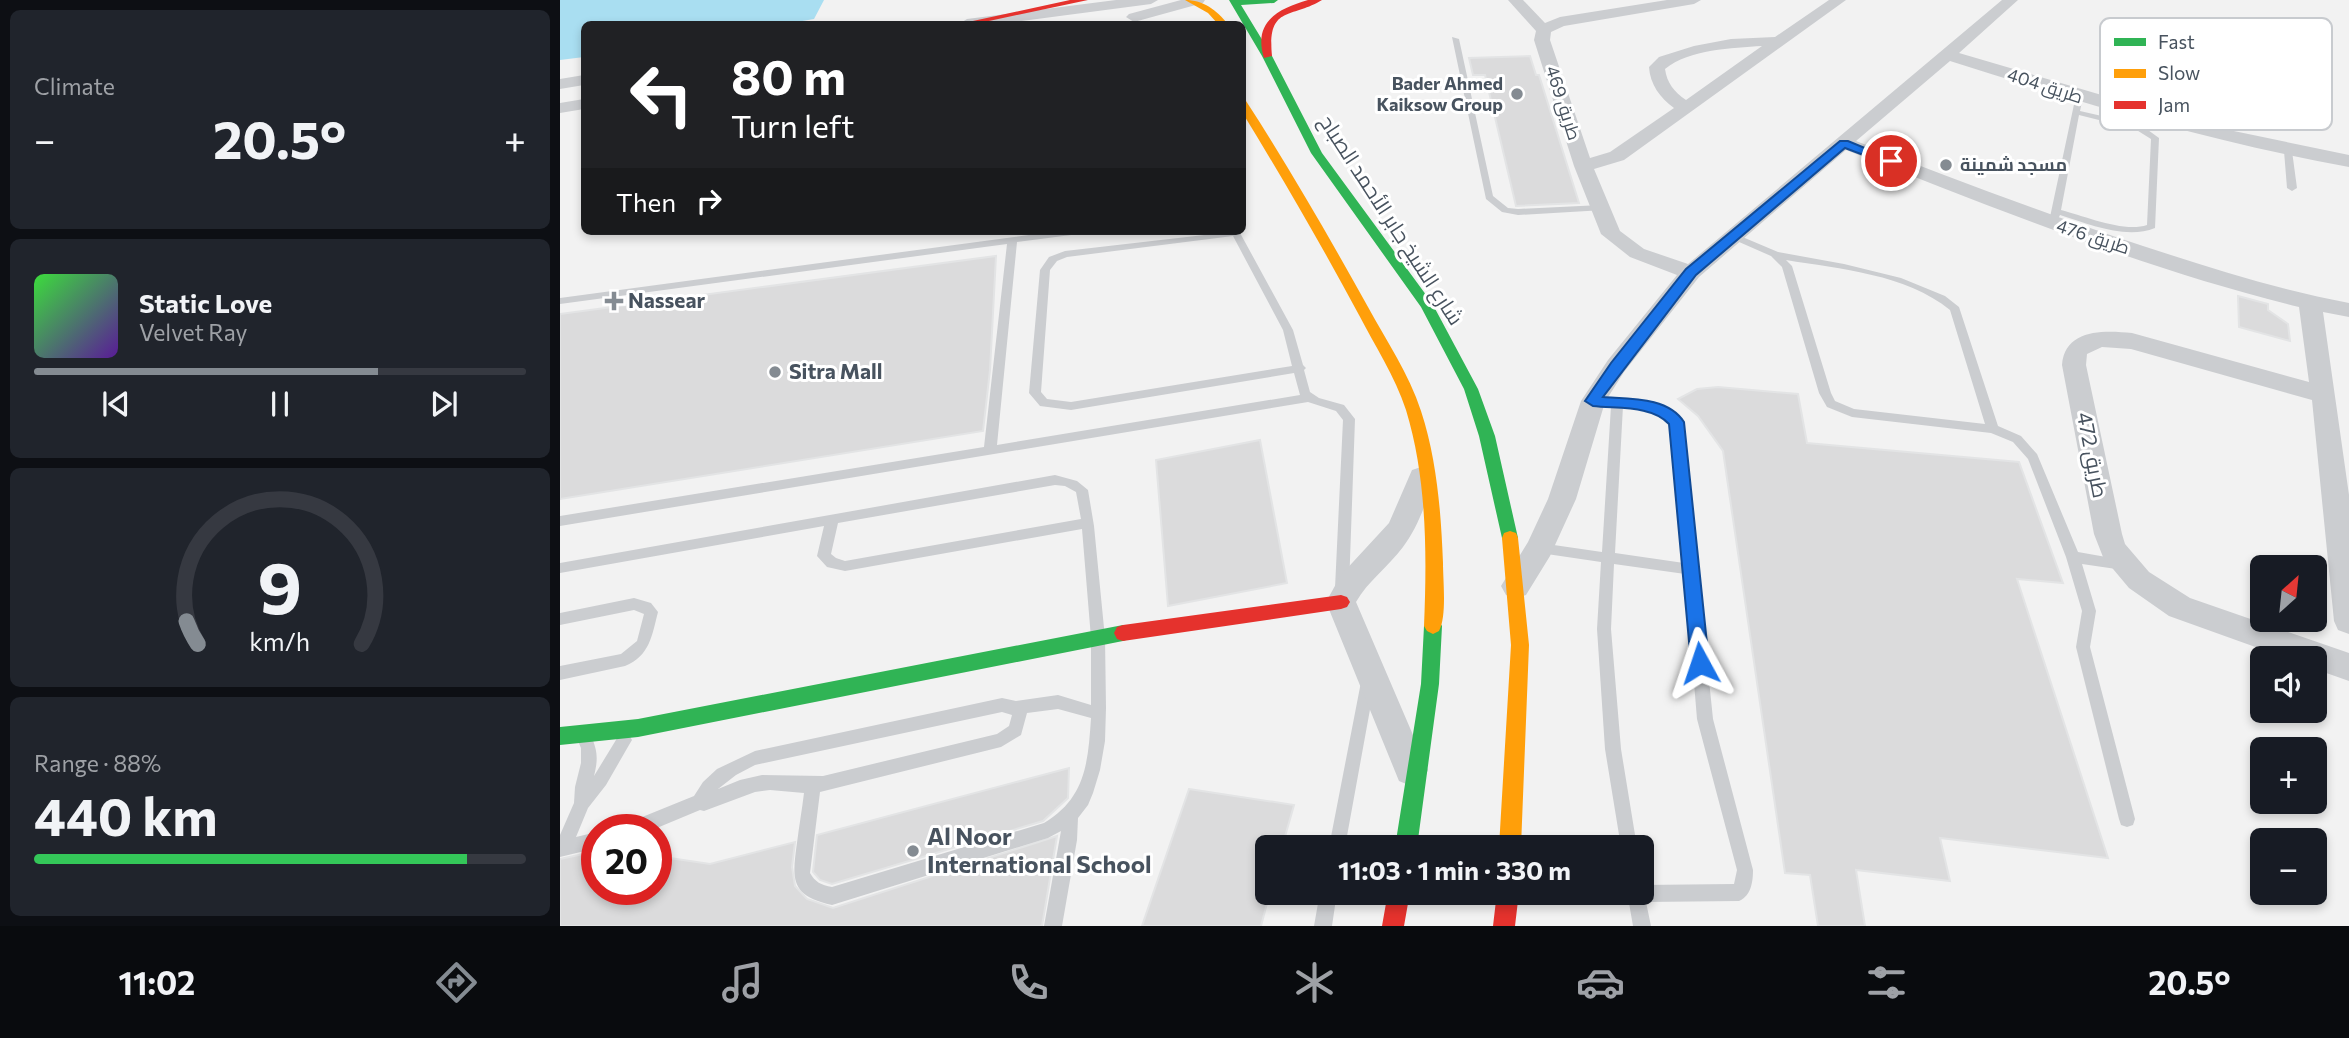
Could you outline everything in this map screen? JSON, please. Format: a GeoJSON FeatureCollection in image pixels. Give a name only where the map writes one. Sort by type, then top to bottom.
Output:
{"type":"FeatureCollection","features":[{"type":"Feature","properties":{"kind":"main road"},"geometry":{"type":"LineString","coordinates":[[980,21],[1084,0]]}},
{"type":"Feature","properties":{"kind":"main road"},"geometry":{"type":"LineString","coordinates":[[1205,5],[1274,0]]}},
{"type":"Feature","properties":{"kind":"main road"},"geometry":{"type":"LineString","coordinates":[[1267,55],[1266,33],[1273,22],[1292,9],[1318,0]]}},
{"type":"Feature","properties":{"kind":"main road"},"geometry":{"type":"LineString","coordinates":[[1205,5],[1220,21]]}},
{"type":"Feature","properties":{"kind":"main road","name":"شارع الشيخ جابر الأحمد الصباح"},"geometry":{"type":"LineString","coordinates":[[1205,5],[1225,21]]}},
{"type":"Feature","properties":{"kind":"main road","name":"شارع الشيخ جابر الأحمد الصباح"},"geometry":{"type":"LineString","coordinates":[[1246,38],[1267,55],[1317,153],[1427,306],[1471,389],[1487,436],[1509,529],[1520,645],[1511,835]]}},
{"type":"Feature","properties":{"kind":"main road"},"geometry":{"type":"LineString","coordinates":[[1246,109],[1315,221],[1390,360],[1412,408],[1426,462],[1435,586],[1430,684],[1408,835]]}},
{"type":"Feature","properties":{"kind":"main road"},"geometry":{"type":"LineString","coordinates":[[1287,129],[1317,153]]}},
{"type":"Feature","properties":{"kind":"main road"},"geometry":{"type":"LineString","coordinates":[[560,736],[638,728],[1097,637],[1341,602]]}},
{"type":"Feature","properties":{"kind":"main road"},"geometry":{"type":"LineString","coordinates":[[1393,926],[1397,905]]}},
{"type":"Feature","properties":{"kind":"main road"},"geometry":{"type":"LineString","coordinates":[[1504,926],[1507,905]]}},
{"type":"Feature","properties":{"kind":"street"},"geometry":{"type":"LineString","coordinates":[[988,21],[1151,0]]}},
{"type":"Feature","properties":{"kind":"street"},"geometry":{"type":"LineString","coordinates":[[1515,0],[1544,30],[1560,22],[1693,0]]}},
{"type":"Feature","properties":{"kind":"street"},"geometry":{"type":"LineString","coordinates":[[1583,166],[1617,156],[1775,42],[1839,0]]}},
{"type":"Feature","properties":{"kind":"street"},"geometry":{"type":"LineString","coordinates":[[1516,586],[1540,548],[1562,499],[1593,401],[1616,366],[1691,272],[2011,0]]}},
{"type":"Feature","properties":{"kind":"street"},"geometry":{"type":"LineString","coordinates":[[1106,21],[1205,5]]}},
{"type":"Feature","properties":{"kind":"street","name":"طريق 469"},"geometry":{"type":"LineString","coordinates":[[1544,30],[1542,40],[1583,166],[1611,234],[1637,253],[1691,272]]}},
{"type":"Feature","properties":{"kind":"street"},"geometry":{"type":"LineString","coordinates":[[1685,106],[1672,99],[1657,75],[1657,67],[1663,61],[1681,54],[1754,42],[1775,42]]}},
{"type":"Feature","properties":{"kind":"street","name":"طريق 404"},"geometry":{"type":"LineString","coordinates":[[1946,54],[2078,105],[2100,110]]}},
{"type":"Feature","properties":{"kind":"street"},"geometry":{"type":"LineString","coordinates":[[560,84],[581,80]]}},
{"type":"Feature","properties":{"kind":"street"},"geometry":{"type":"LineString","coordinates":[[560,94],[581,90]]}},
{"type":"Feature","properties":{"kind":"street"},"geometry":{"type":"LineString","coordinates":[[560,108],[581,104]]}},
{"type":"Feature","properties":{"kind":"street","name":"طريق 404"},"geometry":{"type":"LineString","coordinates":[[2190,130],[2288,152],[2349,161]]}},
{"type":"Feature","properties":{"kind":"street","name":"طريق 476"},"geometry":{"type":"LineString","coordinates":[[1844,143],[2055,217],[2214,277],[2310,303],[2349,310]]}},
{"type":"Feature","properties":{"kind":"street"},"geometry":{"type":"LineString","coordinates":[[2310,303],[2324,394],[2339,437],[2349,621]]}},
{"type":"Feature","properties":{"kind":"street","name":"طريق 472"},"geometry":{"type":"LineString","coordinates":[[2324,394],[2132,341],[2107,338],[2087,341],[2075,351],[2074,365],[2108,534],[2123,565],[2148,588],[2180,607],[2349,667]]}},
{"type":"Feature","properties":{"kind":"street"},"geometry":{"type":"LineString","coordinates":[[1417,783],[1341,602],[1351,582],[1394,538],[1403,524],[1426,462]]}},
{"type":"Feature","properties":{"kind":"lane"},"geometry":{"type":"LineString","coordinates":[[1455,39],[1489,197],[1505,210],[1518,212],[1601,208]]}},
{"type":"Feature","properties":{"kind":"lane"},"geometry":{"type":"LineString","coordinates":[[2100,113],[2078,105],[2055,217],[2129,230],[2148,230],[2152,226],[2155,138],[2143,130]]}},
{"type":"Feature","properties":{"kind":"lane"},"geometry":{"type":"LineString","coordinates":[[2288,152],[2292,188]]}},
{"type":"Feature","properties":{"kind":"lane"},"geometry":{"type":"LineString","coordinates":[[560,301],[1049,235]]}},
{"type":"Feature","properties":{"kind":"lane"},"geometry":{"type":"LineString","coordinates":[[1212,235],[1065,254],[1053,258],[1045,270],[1035,393],[1044,403],[1072,406],[1300,368]]}},
{"type":"Feature","properties":{"kind":"lane"},"geometry":{"type":"LineString","coordinates":[[1237,235],[1288,330],[1300,368],[1303,390],[1309,398]]}},
{"type":"Feature","properties":{"kind":"lane"},"geometry":{"type":"LineString","coordinates":[[1734,236],[1774,254],[1897,280],[1938,295],[1949,302],[1955,309],[1993,429]]}},
{"type":"Feature","properties":{"kind":"lane"},"geometry":{"type":"LineString","coordinates":[[990,450],[1012,240]]}},
{"type":"Feature","properties":{"kind":"lane"},"geometry":{"type":"LineString","coordinates":[[1774,254],[1787,266],[1825,393],[1831,404],[1852,413],[1993,429],[2017,439],[2033,457],[2073,557],[2089,611],[2083,647],[2127,819]]}},
{"type":"Feature","properties":{"kind":"lane"},"geometry":{"type":"LineString","coordinates":[[560,521],[1309,398],[1340,408],[1349,419],[1341,602]]}},
{"type":"Feature","properties":{"kind":"lane"},"geometry":{"type":"LineString","coordinates":[[1593,401],[1649,406],[1668,413],[1677,422],[1705,719],[1745,870],[1744,883],[1739,892],[1654,894]]}},
{"type":"Feature","properties":{"kind":"lane"},"geometry":{"type":"LineString","coordinates":[[1617,402],[1604,629],[1613,749],[1627,835]]}},
{"type":"Feature","properties":{"kind":"lane"},"geometry":{"type":"LineString","coordinates":[[560,568],[1060,480],[1073,483],[1082,490],[1097,637],[1097,713],[1089,784],[1078,806],[1070,815],[1048,830],[832,896],[817,893],[806,886],[801,873],[813,786]]}},
{"type":"Feature","properties":{"kind":"lane"},"geometry":{"type":"LineString","coordinates":[[832,520],[824,556],[832,563],[845,566],[1087,523]]}},
{"type":"Feature","properties":{"kind":"lane"},"geometry":{"type":"LineString","coordinates":[[1540,548],[1693,570]]}},
{"type":"Feature","properties":{"kind":"lane"},"geometry":{"type":"LineString","coordinates":[[2073,557],[2123,565]]}},
{"type":"Feature","properties":{"kind":"lane"},"geometry":{"type":"LineString","coordinates":[[560,619],[634,604],[646,607],[651,612],[643,645],[625,660],[560,673]]}},
{"type":"Feature","properties":{"kind":"lane"},"geometry":{"type":"LineString","coordinates":[[1339,835],[1370,673]]}},
{"type":"Feature","properties":{"kind":"lane"},"geometry":{"type":"LineString","coordinates":[[1016,708],[1058,702],[1097,713]]}},
{"type":"Feature","properties":{"kind":"lane"},"geometry":{"type":"LineString","coordinates":[[670,814],[739,789],[764,783],[813,786],[1001,740],[1016,730],[1020,715],[1016,708],[1010,705],[994,706],[755,758],[721,776],[703,794],[700,802]]}},
{"type":"Feature","properties":{"kind":"lane"},"geometry":{"type":"LineString","coordinates":[[562,849],[582,803],[600,780],[620,745],[638,728]]}},
{"type":"Feature","properties":{"kind":"lane"},"geometry":{"type":"LineString","coordinates":[[581,735],[589,744],[590,752],[581,787],[582,803]]}},
{"type":"Feature","properties":{"kind":"lane"},"geometry":{"type":"LineString","coordinates":[[1053,926],[1069,840],[1070,815]]}},
{"type":"Feature","properties":{"kind":"lane"},"geometry":{"type":"LineString","coordinates":[[562,849],[581,844]]}},
{"type":"Feature","properties":{"kind":"lane"},"geometry":{"type":"LineString","coordinates":[[1323,926],[1327,905]]}},
{"type":"Feature","properties":{"kind":"lane"},"geometry":{"type":"LineString","coordinates":[[1639,905],[1642,926]]}},
{"type":"Feature","properties":{"kind":"water"},"geometry":{"type":"Polygon","coordinates":[[[560,0],[824,0],[814,19],[802,21],[581,21],[581,57],[560,60],[560,0]]]}},
{"type":"Feature","properties":{"kind":"building"},"geometry":{"type":"Polygon","coordinates":[[[1530,56],[1536,75],[1539,75],[1579,203],[1516,206],[1485,75],[1473,75],[1469,58],[1530,56]]]}},
{"type":"Feature","properties":{"kind":"building","name":"Sitra Mall"},"geometry":{"type":"Polygon","coordinates":[[[996,256],[990,370],[983,431],[560,499],[560,314],[996,256]]]}},
{"type":"Feature","properties":{"kind":"building"},"geometry":{"type":"Polygon","coordinates":[[[2238,296],[2268,304],[2268,310],[2288,324],[2290,341],[2239,327],[2238,296]]]}},
{"type":"Feature","properties":{"kind":"building"},"geometry":{"type":"Polygon","coordinates":[[[1718,387],[1798,394],[1807,443],[2019,462],[2063,583],[2017,579],[2108,858],[1940,838],[1950,881],[1856,870],[1865,926],[1818,926],[1810,875],[1785,873],[1723,451],[1698,416],[1678,399],[1697,389],[1718,387]]]}},
{"type":"Feature","properties":{"kind":"building"},"geometry":{"type":"Polygon","coordinates":[[[1260,440],[1287,583],[1168,606],[1156,460],[1260,440]]]}},
{"type":"Feature","properties":{"kind":"building"},"geometry":{"type":"Polygon","coordinates":[[[1069,768],[1068,798],[1043,821],[832,884],[820,880],[813,872],[817,835],[1069,768]]]}},
{"type":"Feature","properties":{"kind":"building"},"geometry":{"type":"Polygon","coordinates":[[[1189,789],[1294,805],[1285,835],[1255,835],[1255,905],[1267,905],[1261,926],[1142,926],[1189,789]]]}},
{"type":"Feature","properties":{"kind":"building"},"geometry":{"type":"Polygon","coordinates":[[[1057,836],[1042,926],[560,926],[560,859],[581,854],[581,905],[672,905],[672,858],[710,864],[795,842],[792,867],[795,886],[807,899],[833,908],[1057,836]]]}},
{"type":"Feature","properties":{"kind":"traffic: fast"},"geometry":{"type":"LineString","coordinates":[[1233,0],[1246,21]]}},
{"type":"Feature","properties":{"kind":"traffic: fast"},"geometry":{"type":"LineString","coordinates":[[1236,3],[1274,0]]}},
{"type":"Feature","properties":{"kind":"traffic: fast"},"geometry":{"type":"LineString","coordinates":[[1246,21],[1317,153],[1427,306],[1471,389],[1487,436],[1510,538]]}},
{"type":"Feature","properties":{"kind":"traffic: fast"},"geometry":{"type":"LineString","coordinates":[[1408,835],[1430,684],[1433,626]]}},
{"type":"Feature","properties":{"kind":"traffic: fast"},"geometry":{"type":"LineString","coordinates":[[560,736],[638,728],[1123,633]]}},
{"type":"Feature","properties":{"kind":"traffic: slow"},"geometry":{"type":"LineString","coordinates":[[1189,0],[1211,11],[1220,21]]}},
{"type":"Feature","properties":{"kind":"traffic: slow"},"geometry":{"type":"LineString","coordinates":[[1246,110],[1349,284],[1396,371],[1413,410],[1425,462],[1432,517],[1433,626]]}},
{"type":"Feature","properties":{"kind":"traffic: slow"},"geometry":{"type":"LineString","coordinates":[[1510,538],[1520,645],[1511,835]]}},
{"type":"Feature","properties":{"kind":"traffic: jam"},"geometry":{"type":"LineString","coordinates":[[979,21],[1084,0]]}},
{"type":"Feature","properties":{"kind":"traffic: jam"},"geometry":{"type":"LineString","coordinates":[[1267,56],[1265,36],[1274,20],[1288,10],[1318,0]]}},
{"type":"Feature","properties":{"kind":"traffic: jam"},"geometry":{"type":"LineString","coordinates":[[1123,633],[1341,602]]}},
{"type":"Feature","properties":{"kind":"traffic: jam"},"geometry":{"type":"LineString","coordinates":[[1393,926],[1397,905]]}},
{"type":"Feature","properties":{"kind":"traffic: jam"},"geometry":{"type":"LineString","coordinates":[[1504,926],[1506,905]]}},
{"type":"Feature","properties":{"kind":"place","name":"Bader Ahmed Kaiksow Group"},"geometry":{"type":"Point","coordinates":[1517,94]}},
{"type":"Feature","properties":{"kind":"place","name":"مسجد شمينة"},"geometry":{"type":"Point","coordinates":[1946,165]}},
{"type":"Feature","properties":{"kind":"place","name":"Nassear"},"geometry":{"type":"Point","coordinates":[614,301]}},
{"type":"Feature","properties":{"kind":"place","name":"Sitra Mall"},"geometry":{"type":"Point","coordinates":[775,372]}},
{"type":"Feature","properties":{"kind":"place","name":"Al Noor International School"},"geometry":{"type":"Point","coordinates":[913,851]}},
{"type":"Feature","properties":{"kind":"route"},"geometry":{"type":"LineString","coordinates":[[1700,663],[1677,422],[1668,413],[1649,406],[1593,401],[1616,366],[1691,272],[1844,143],[1891,161]]}}]}
